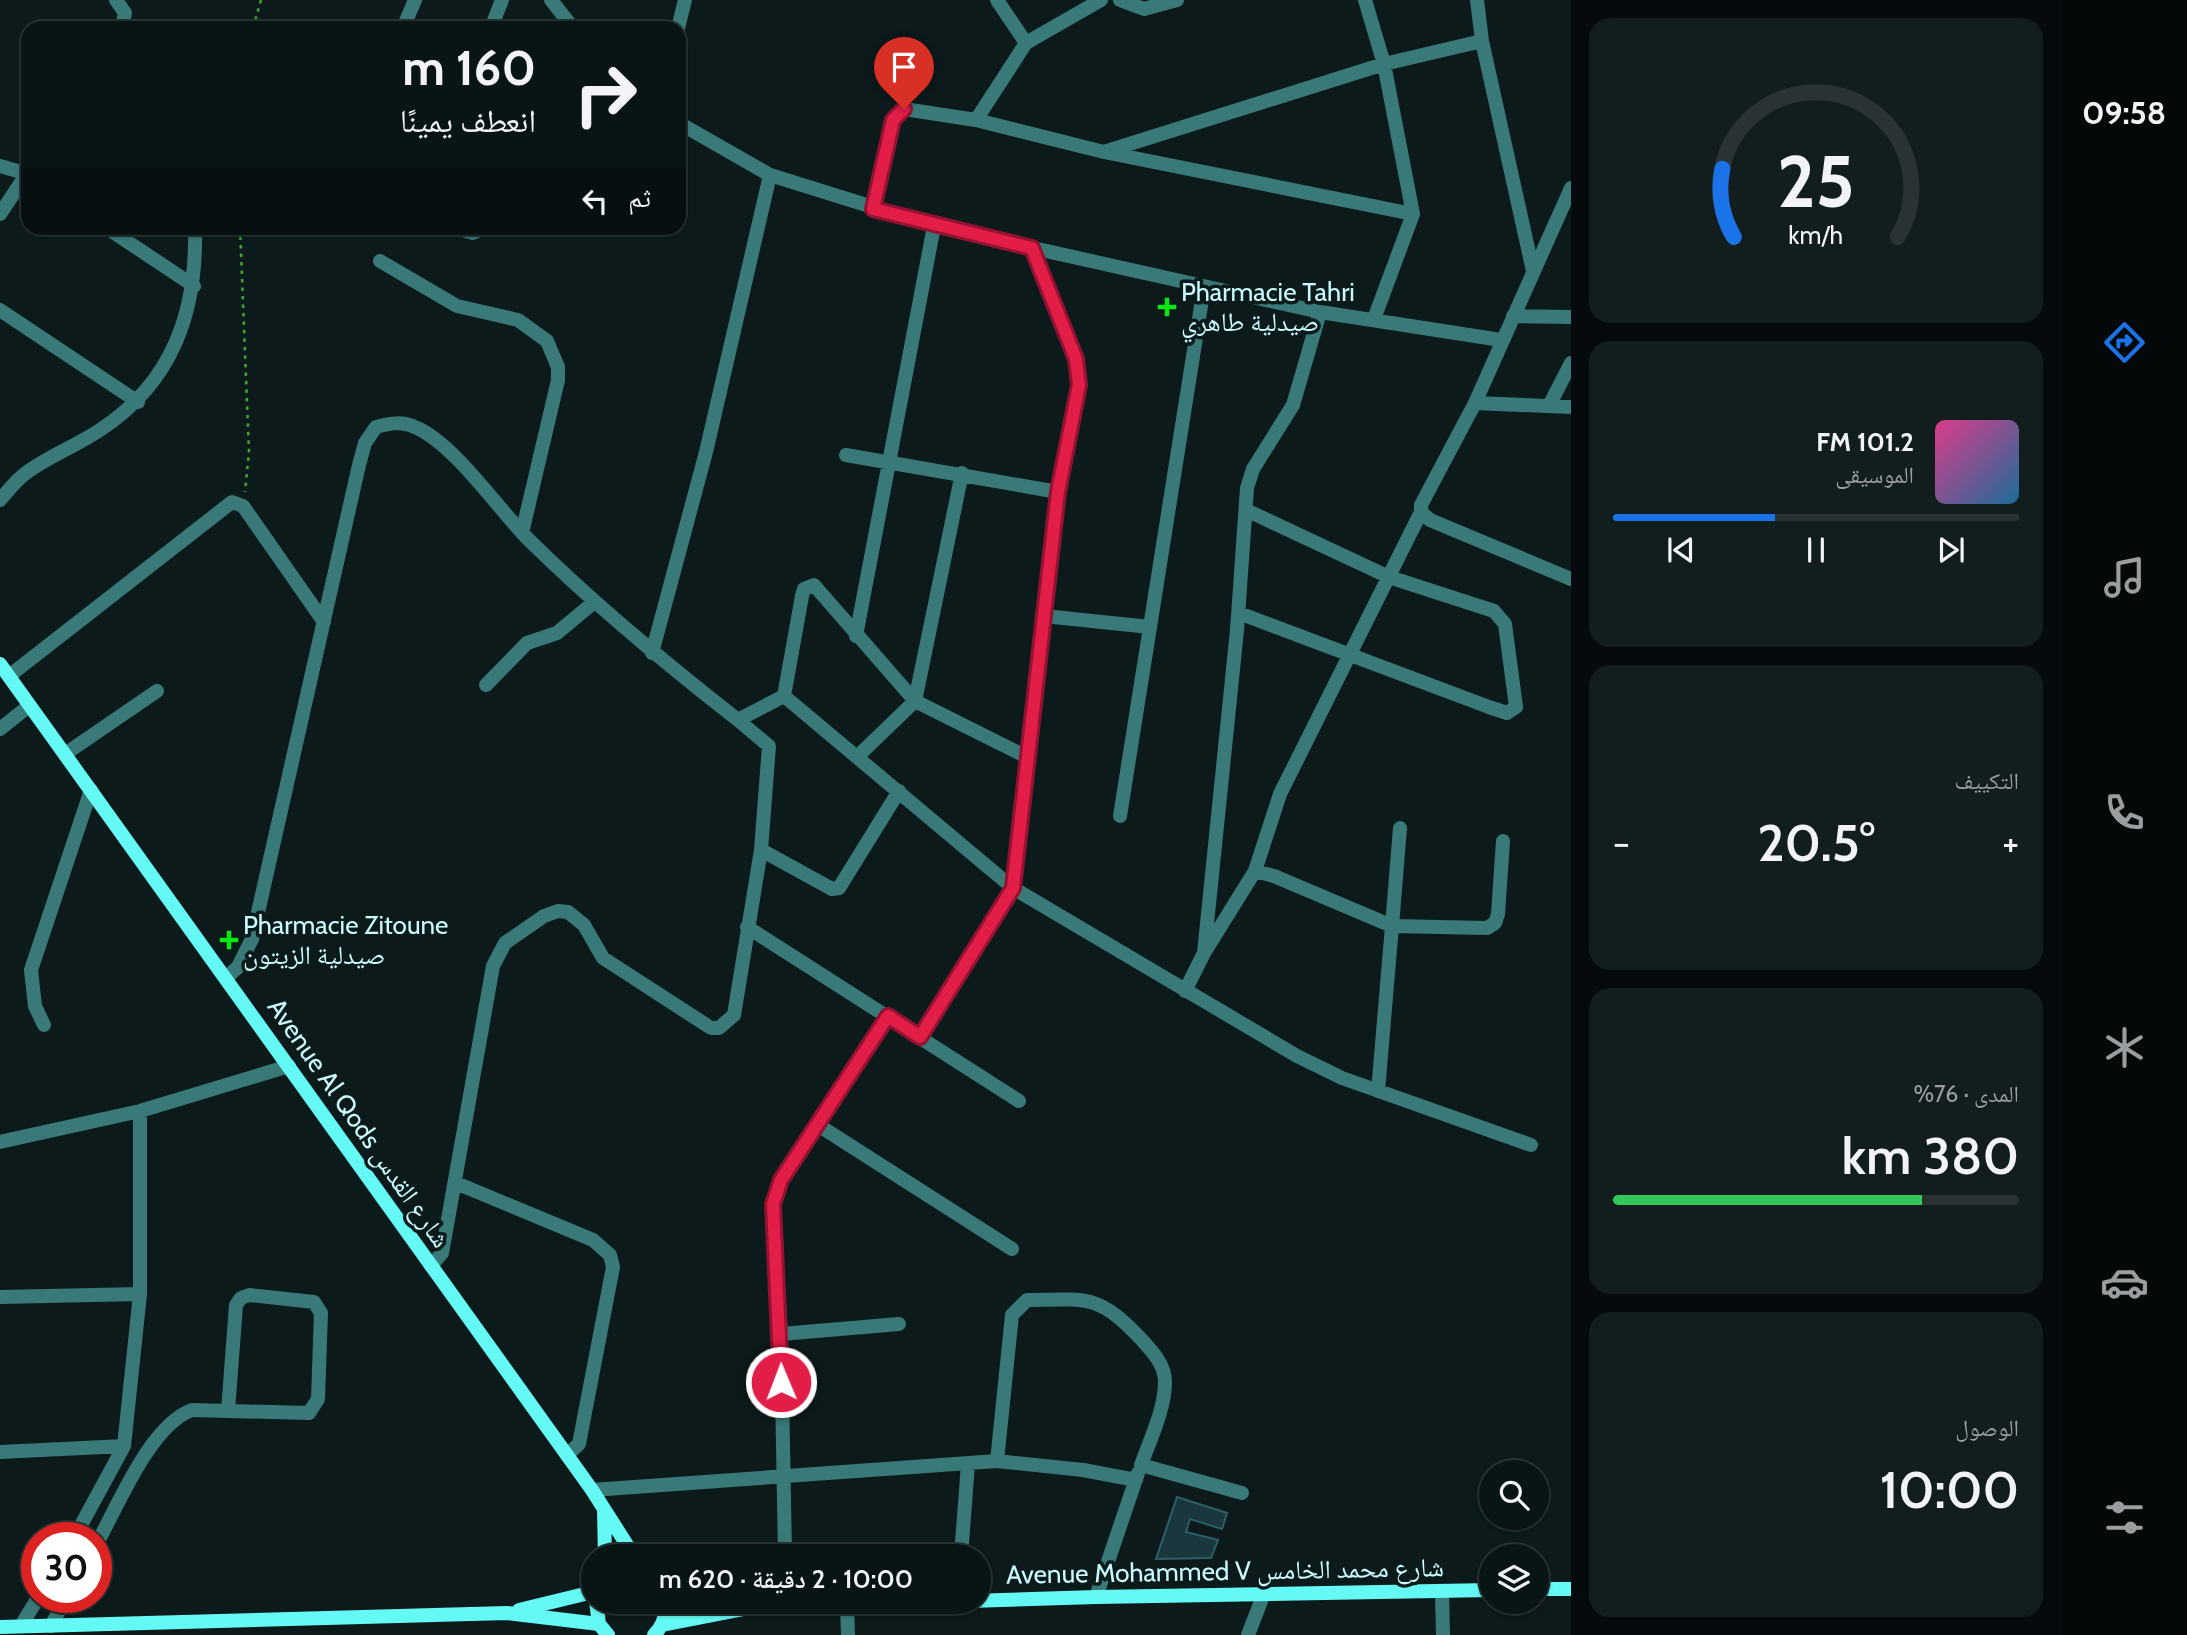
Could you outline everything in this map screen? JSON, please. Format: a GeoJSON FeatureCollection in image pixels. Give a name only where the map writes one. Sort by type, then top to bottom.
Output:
{"type":"FeatureCollection","features":[{"type":"Feature","properties":{"kind":"main road","name":"Avenue Al Qods شارع القدس"},"geometry":{"type":"LineString","coordinates":[[5,670],[592,1490],[626,1544]]}},
{"type":"Feature","properties":{"kind":"main road"},"geometry":{"type":"LineString","coordinates":[[604,1508],[606,1544]]}},
{"type":"Feature","properties":{"kind":"main road"},"geometry":{"type":"LineString","coordinates":[[1549,1589],[1571,1589]]}},
{"type":"Feature","properties":{"kind":"main road","name":"Avenue Mohammed V شارع محمد الخامس"},"geometry":{"type":"LineString","coordinates":[[991,1601],[1479,1590]]}},
{"type":"Feature","properties":{"kind":"main road"},"geometry":{"type":"LineString","coordinates":[[0,1627],[22,1624],[51,1626],[507,1613],[581,1595]]}},
{"type":"Feature","properties":{"kind":"main road"},"geometry":{"type":"LineString","coordinates":[[507,1613],[602,1631]]}},
{"type":"Feature","properties":{"kind":"main road","name":"Avenue Mohammed V شارع محمد الخامس"},"geometry":{"type":"LineString","coordinates":[[658,1630],[724,1614]]}},
{"type":"Feature","properties":{"kind":"street"},"geometry":{"type":"LineString","coordinates":[[116,0],[125,13],[123,21]]}},
{"type":"Feature","properties":{"kind":"street"},"geometry":{"type":"LineString","coordinates":[[406,21],[415,0]]}},
{"type":"Feature","properties":{"kind":"street"},"geometry":{"type":"LineString","coordinates":[[494,21],[502,0]]}},
{"type":"Feature","properties":{"kind":"street"},"geometry":{"type":"LineString","coordinates":[[551,0],[568,21]]}},
{"type":"Feature","properties":{"kind":"street"},"geometry":{"type":"LineString","coordinates":[[680,21],[685,0]]}},
{"type":"Feature","properties":{"kind":"street"},"geometry":{"type":"LineString","coordinates":[[997,0],[1026,43]]}},
{"type":"Feature","properties":{"kind":"street"},"geometry":{"type":"LineString","coordinates":[[976,120],[1026,43],[1101,0]]}},
{"type":"Feature","properties":{"kind":"street"},"geometry":{"type":"LineString","coordinates":[[1120,0],[1144,9],[1177,0]]}},
{"type":"Feature","properties":{"kind":"street"},"geometry":{"type":"LineString","coordinates":[[1365,0],[1384,64],[1413,214],[1374,319]]}},
{"type":"Feature","properties":{"kind":"street"},"geometry":{"type":"LineString","coordinates":[[1477,0],[1482,41],[1533,271]]}},
{"type":"Feature","properties":{"kind":"street"},"geometry":{"type":"LineString","coordinates":[[1104,152],[1384,64],[1482,41]]}},
{"type":"Feature","properties":{"kind":"street"},"geometry":{"type":"LineString","coordinates":[[873,209],[893,120],[904,109],[976,120],[1104,152],[1413,214]]}},
{"type":"Feature","properties":{"kind":"street"},"geometry":{"type":"LineString","coordinates":[[686,127],[770,175],[933,226],[1320,312],[1501,340]]}},
{"type":"Feature","properties":{"kind":"street"},"geometry":{"type":"LineString","coordinates":[[0,166],[21,171]]}},
{"type":"Feature","properties":{"kind":"street"},"geometry":{"type":"LineString","coordinates":[[652,653],[706,452],[770,175]]}},
{"type":"Feature","properties":{"kind":"street"},"geometry":{"type":"LineString","coordinates":[[0,214],[21,183]]}},
{"type":"Feature","properties":{"kind":"street"},"geometry":{"type":"LineString","coordinates":[[1185,991],[1204,953],[1255,871],[1280,794],[1421,512],[1421,505],[1475,403],[1571,188]]}},
{"type":"Feature","properties":{"kind":"street"},"geometry":{"type":"LineString","coordinates":[[856,636],[933,226]]}},
{"type":"Feature","properties":{"kind":"street"},"geometry":{"type":"LineString","coordinates":[[118,235],[194,286]]}},
{"type":"Feature","properties":{"kind":"street"},"geometry":{"type":"LineString","coordinates":[[0,500],[24,475],[99,431],[138,402],[156,379],[182,329],[194,286],[195,235]]}},
{"type":"Feature","properties":{"kind":"street"},"geometry":{"type":"LineString","coordinates":[[920,1037],[1013,888],[1058,492],[1079,385],[1076,359],[1032,248]]}},
{"type":"Feature","properties":{"kind":"street"},"geometry":{"type":"LineString","coordinates":[[380,261],[457,306],[508,316],[547,341],[558,367],[558,380],[522,533]]}},
{"type":"Feature","properties":{"kind":"street"},"geometry":{"type":"LineString","coordinates":[[1120,816],[1204,287]]}},
{"type":"Feature","properties":{"kind":"street"},"geometry":{"type":"LineString","coordinates":[[0,310],[138,402]]}},
{"type":"Feature","properties":{"kind":"street"},"geometry":{"type":"LineString","coordinates":[[1204,953],[1239,614],[1247,488],[1253,469],[1293,405],[1320,312]]}},
{"type":"Feature","properties":{"kind":"street"},"geometry":{"type":"LineString","coordinates":[[1513,316],[1571,317]]}},
{"type":"Feature","properties":{"kind":"street"},"geometry":{"type":"LineString","coordinates":[[1549,406],[1571,363]]}},
{"type":"Feature","properties":{"kind":"street"},"geometry":{"type":"LineString","coordinates":[[1475,403],[1571,407]]}},
{"type":"Feature","properties":{"kind":"street"},"geometry":{"type":"LineString","coordinates":[[226,978],[238,967],[249,950],[365,443],[376,428],[401,423],[427,434],[444,447],[522,533],[593,603],[769,746],[761,850],[734,1015],[719,1028],[711,1028],[603,958],[584,925],[568,912],[558,911],[544,916],[505,943],[493,966],[442,1253],[431,1266]]}},
{"type":"Feature","properties":{"kind":"street"},"geometry":{"type":"LineString","coordinates":[[846,455],[888,460],[1058,492]]}},
{"type":"Feature","properties":{"kind":"street"},"geometry":{"type":"LineString","coordinates":[[858,756],[915,701],[962,473]]}},
{"type":"Feature","properties":{"kind":"street"},"geometry":{"type":"LineString","coordinates":[[5,670],[232,502],[243,506],[324,622]]}},
{"type":"Feature","properties":{"kind":"street"},"geometry":{"type":"LineString","coordinates":[[1239,614],[1498,710],[1507,713],[1516,707],[1505,624],[1494,611],[1389,577],[1246,510]]}},
{"type":"Feature","properties":{"kind":"street"},"geometry":{"type":"LineString","coordinates":[[1421,512],[1430,520],[1571,579]]}},
{"type":"Feature","properties":{"kind":"street"},"geometry":{"type":"LineString","coordinates":[[784,696],[804,589],[818,586],[856,636],[915,701],[1027,757]]}},
{"type":"Feature","properties":{"kind":"street"},"geometry":{"type":"LineString","coordinates":[[486,685],[527,643],[557,633],[593,603]]}},
{"type":"Feature","properties":{"kind":"street"},"geometry":{"type":"LineString","coordinates":[[1044,616],[1150,627]]}},
{"type":"Feature","properties":{"kind":"street"},"geometry":{"type":"LineString","coordinates":[[65,754],[157,691]]}},
{"type":"Feature","properties":{"kind":"street"},"geometry":{"type":"LineString","coordinates":[[738,720],[784,696]]}},
{"type":"Feature","properties":{"kind":"street"},"geometry":{"type":"LineString","coordinates":[[784,696],[1013,888],[1297,1056],[1378,1091],[1531,1145]]}},
{"type":"Feature","properties":{"kind":"street"},"geometry":{"type":"LineString","coordinates":[[0,729],[29,706]]}},
{"type":"Feature","properties":{"kind":"street"},"geometry":{"type":"LineString","coordinates":[[44,1025],[35,1006],[31,970],[91,790]]}},
{"type":"Feature","properties":{"kind":"street"},"geometry":{"type":"LineString","coordinates":[[761,850],[832,889],[839,888],[899,790]]}},
{"type":"Feature","properties":{"kind":"street"},"geometry":{"type":"LineString","coordinates":[[1378,1091],[1400,828]]}},
{"type":"Feature","properties":{"kind":"street"},"geometry":{"type":"LineString","coordinates":[[1255,871],[1275,876],[1392,926],[1487,928],[1495,923],[1499,914],[1503,841]]}},
{"type":"Feature","properties":{"kind":"street"},"geometry":{"type":"LineString","coordinates":[[747,927],[1019,1101]]}},
{"type":"Feature","properties":{"kind":"street"},"geometry":{"type":"LineString","coordinates":[[785,1544],[780,1334],[773,1204],[781,1180],[888,1016]]}},
{"type":"Feature","properties":{"kind":"street"},"geometry":{"type":"LineString","coordinates":[[0,1142],[140,1111],[289,1066]]}},
{"type":"Feature","properties":{"kind":"street"},"geometry":{"type":"LineString","coordinates":[[83,1522],[124,1446],[140,1294],[140,1111]]}},
{"type":"Feature","properties":{"kind":"street"},"geometry":{"type":"LineString","coordinates":[[818,1125],[1012,1250]]}},
{"type":"Feature","properties":{"kind":"street"},"geometry":{"type":"LineString","coordinates":[[456,1183],[593,1240],[610,1255],[614,1267],[579,1444],[566,1455]]}},
{"type":"Feature","properties":{"kind":"street"},"geometry":{"type":"LineString","coordinates":[[0,1297],[140,1294]]}},
{"type":"Feature","properties":{"kind":"street"},"geometry":{"type":"LineString","coordinates":[[109,1522],[163,1429],[180,1414],[192,1410],[229,1411],[309,1413],[315,1408],[321,1313],[314,1301],[249,1295],[236,1305],[229,1411]]}},
{"type":"Feature","properties":{"kind":"street"},"geometry":{"type":"LineString","coordinates":[[997,1461],[1012,1315],[1027,1300],[1090,1301],[1110,1309],[1155,1354],[1162,1367],[1165,1383],[1141,1465],[1096,1597]]}},
{"type":"Feature","properties":{"kind":"street"},"geometry":{"type":"LineString","coordinates":[[780,1334],[899,1324]]}},
{"type":"Feature","properties":{"kind":"street"},"geometry":{"type":"LineString","coordinates":[[0,1452],[124,1446]]}},
{"type":"Feature","properties":{"kind":"street"},"geometry":{"type":"LineString","coordinates":[[592,1490],[997,1461],[1071,1468],[1136,1480]]}},
{"type":"Feature","properties":{"kind":"street"},"geometry":{"type":"LineString","coordinates":[[962,1544],[968,1464]]}},
{"type":"Feature","properties":{"kind":"street"},"geometry":{"type":"LineString","coordinates":[[1141,1465],[1242,1493]]}},
{"type":"Feature","properties":{"kind":"street"},"geometry":{"type":"LineString","coordinates":[[1443,1591],[1443,1635]]}},
{"type":"Feature","properties":{"kind":"street"},"geometry":{"type":"LineString","coordinates":[[1248,1635],[1264,1596]]}},
{"type":"Feature","properties":{"kind":"street"},"geometry":{"type":"LineString","coordinates":[[22,1624],[29,1613]]}},
{"type":"Feature","properties":{"kind":"street"},"geometry":{"type":"LineString","coordinates":[[51,1626],[58,1613]]}},
{"type":"Feature","properties":{"kind":"street"},"geometry":{"type":"LineString","coordinates":[[847,1614],[848,1635]]}},
{"type":"Feature","properties":{"kind":"path"},"geometry":{"type":"LineString","coordinates":[[255,21],[261,0]]}},
{"type":"Feature","properties":{"kind":"path"},"geometry":{"type":"LineString","coordinates":[[240,235],[249,452],[243,506]]}},
{"type":"Feature","properties":{"kind":"building"},"geometry":{"type":"Polygon","coordinates":[[[1177,1497],[1227,1513],[1222,1529],[1190,1519],[1186,1532],[1218,1540],[1211,1558],[1156,1559],[1177,1497]]]}},
{"type":"Feature","properties":{"kind":"place","name":"Pharmacie Tahri صيدلية طاهري"},"geometry":{"type":"Point","coordinates":[1167,307]}},
{"type":"Feature","properties":{"kind":"place","name":"Pharmacie Zitoune صيدلية الزيتون"},"geometry":{"type":"Point","coordinates":[229,940]}},
{"type":"Feature","properties":{"kind":"route"},"geometry":{"type":"LineString","coordinates":[[781,1382],[773,1204],[781,1180],[888,1016],[920,1037],[1013,888],[1058,492],[1079,385],[1076,359],[1032,248],[933,226],[873,209],[893,120],[904,109]]}}]}
